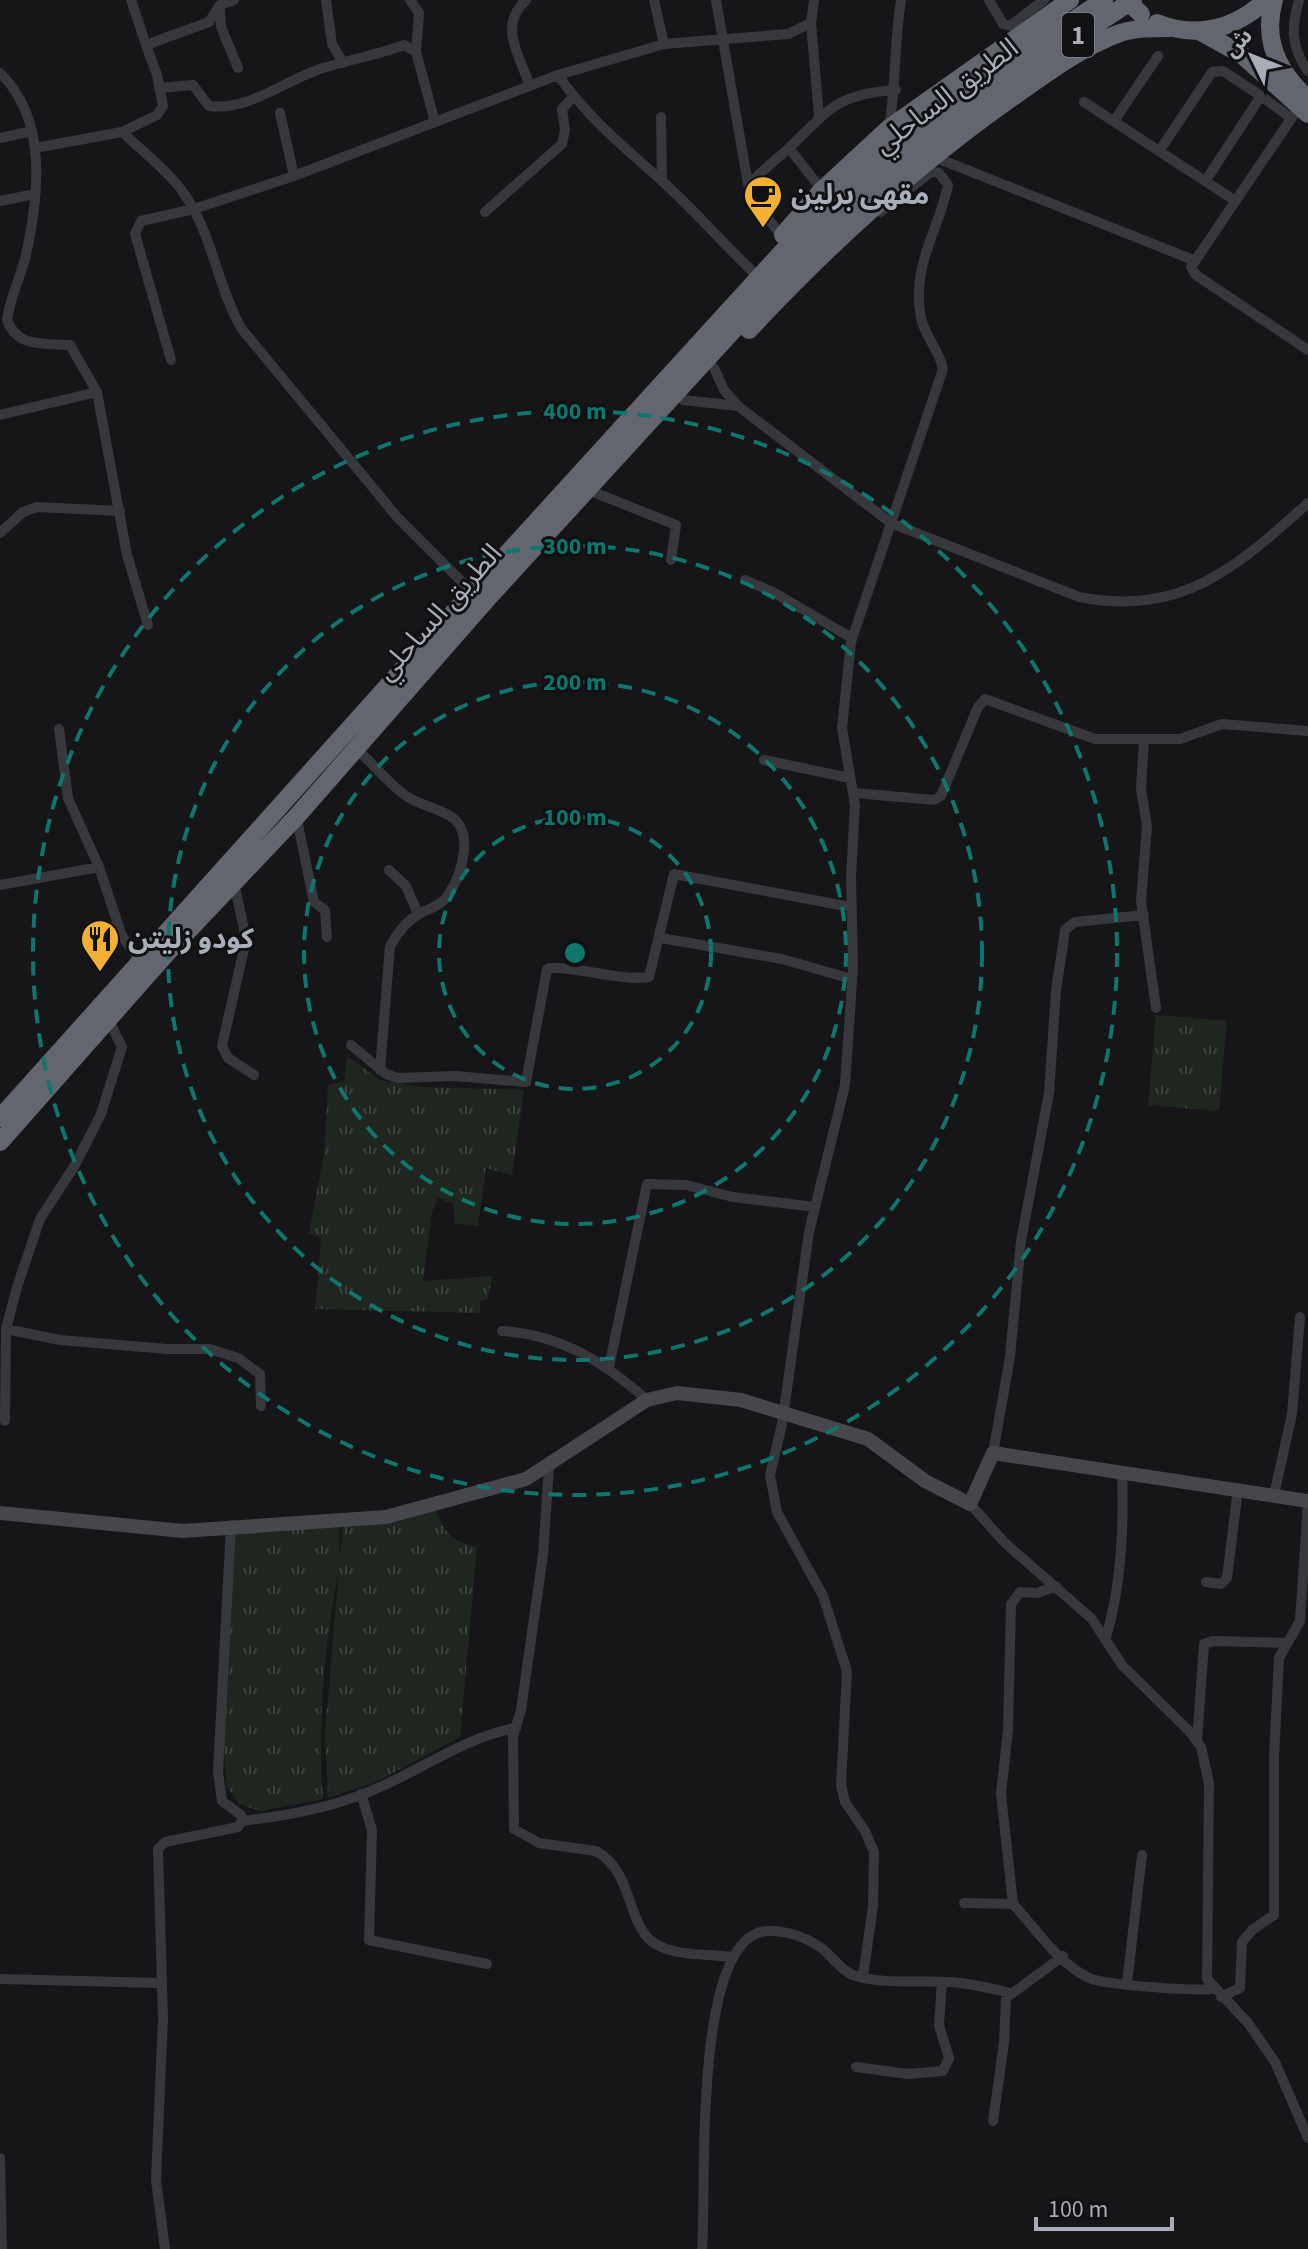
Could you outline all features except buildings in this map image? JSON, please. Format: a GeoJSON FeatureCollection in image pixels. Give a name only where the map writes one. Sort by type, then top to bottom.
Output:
{"type":"FeatureCollection","features":[{"type":"Feature","properties":{"kind":"highway"},"geometry":{"type":"LineString","coordinates":[[742,294],[753,272],[822,190],[889,128],[1070,0]]}},
{"type":"Feature","properties":{"kind":"highway","name":"الطريق الساحلي"},"geometry":{"type":"LineString","coordinates":[[0,1118],[140,961],[356,748],[776,282],[867,192],[925,142],[1104,0]]}},
{"type":"Feature","properties":{"kind":"highway"},"geometry":{"type":"LineString","coordinates":[[1126,0],[1169,28]]}},
{"type":"Feature","properties":{"kind":"highway"},"geometry":{"type":"LineString","coordinates":[[655,418],[669,413],[683,400],[783,293],[866,213],[932,156],[1031,84],[1103,41],[1130,30],[1169,28],[1199,31],[1237,22],[1266,0]]}},
{"type":"Feature","properties":{"kind":"highway"},"geometry":{"type":"LineString","coordinates":[[1274,0],[1270,29],[1277,62],[1301,109]]}},
{"type":"Feature","properties":{"kind":"highway","name":"الطريق الساحلي"},"geometry":{"type":"LineString","coordinates":[[0,1142],[109,1021],[210,895],[234,883],[290,810],[472,592],[742,294],[857,177],[959,96],[1137,7]]}},
{"type":"Feature","properties":{"kind":"highway"},"geometry":{"type":"LineString","coordinates":[[1199,31],[1241,54],[1301,109]]}},
{"type":"Feature","properties":{"kind":"street"},"geometry":{"type":"LineString","coordinates":[[35,148],[122,132],[161,111],[159,88],[131,0]]}},
{"type":"Feature","properties":{"kind":"street"},"geometry":{"type":"LineString","coordinates":[[220,2],[234,0]]}},
{"type":"Feature","properties":{"kind":"street"},"geometry":{"type":"LineString","coordinates":[[326,0],[332,44],[343,63]]}},
{"type":"Feature","properties":{"kind":"street"},"geometry":{"type":"LineString","coordinates":[[410,0],[419,13],[416,52],[435,122]]}},
{"type":"Feature","properties":{"kind":"street"},"geometry":{"type":"LineString","coordinates":[[526,0],[512,15],[510,27],[530,86]]}},
{"type":"Feature","properties":{"kind":"street"},"geometry":{"type":"LineString","coordinates":[[654,0],[664,44]]}},
{"type":"Feature","properties":{"kind":"street"},"geometry":{"type":"LineString","coordinates":[[716,0],[748,184],[756,204],[782,236]]}},
{"type":"Feature","properties":{"kind":"street"},"geometry":{"type":"LineString","coordinates":[[814,0],[811,23],[819,116]]}},
{"type":"Feature","properties":{"kind":"street"},"geometry":{"type":"LineString","coordinates":[[889,128],[896,90],[892,71],[901,0]]}},
{"type":"Feature","properties":{"kind":"street"},"geometry":{"type":"LineString","coordinates":[[989,0],[1003,24],[1010,26],[1030,4],[1044,0]]}},
{"type":"Feature","properties":{"kind":"street"},"geometry":{"type":"LineString","coordinates":[[1299,0],[1293,31],[1294,45],[1308,71]]}},
{"type":"Feature","properties":{"kind":"street"},"geometry":{"type":"LineString","coordinates":[[146,45],[209,22],[220,2]]}},
{"type":"Feature","properties":{"kind":"street"},"geometry":{"type":"LineString","coordinates":[[220,2],[221,27],[238,68]]}},
{"type":"Feature","properties":{"kind":"street"},"geometry":{"type":"LineString","coordinates":[[171,360],[134,229],[148,218],[194,209],[294,176],[558,75],[664,44],[788,34],[811,23]]}},
{"type":"Feature","properties":{"kind":"street"},"geometry":{"type":"LineString","coordinates":[[159,88],[193,85],[209,106],[230,106],[251,101],[312,72],[404,45],[416,52]]}},
{"type":"Feature","properties":{"kind":"street"},"geometry":{"type":"LineString","coordinates":[[1114,121],[1158,56]]}},
{"type":"Feature","properties":{"kind":"street"},"geometry":{"type":"LineString","coordinates":[[1160,150],[1217,69],[1261,96],[1301,109],[1234,200],[1191,267],[1196,275],[1308,350]]}},
{"type":"Feature","properties":{"kind":"street"},"geometry":{"type":"LineString","coordinates":[[0,73],[28,112],[35,148],[35,194],[25,258],[7,320],[11,332],[22,342],[70,345],[97,392],[130,568],[148,625]]}},
{"type":"Feature","properties":{"kind":"street"},"geometry":{"type":"LineString","coordinates":[[558,75],[573,97],[628,153],[662,181],[753,272]]}},
{"type":"Feature","properties":{"kind":"street"},"geometry":{"type":"LineString","coordinates":[[748,184],[819,116],[850,97],[896,90]]}},
{"type":"Feature","properties":{"kind":"street"},"geometry":{"type":"LineString","coordinates":[[1206,180],[1261,96]]}},
{"type":"Feature","properties":{"kind":"street"},"geometry":{"type":"LineString","coordinates":[[485,212],[557,150],[565,136],[562,109],[573,97]]}},
{"type":"Feature","properties":{"kind":"street"},"geometry":{"type":"LineString","coordinates":[[1084,102],[1234,200]]}},
{"type":"Feature","properties":{"kind":"street"},"geometry":{"type":"LineString","coordinates":[[280,113],[294,176]]}},
{"type":"Feature","properties":{"kind":"street"},"geometry":{"type":"LineString","coordinates":[[661,117],[662,181]]}},
{"type":"Feature","properties":{"kind":"street"},"geometry":{"type":"LineString","coordinates":[[0,138],[32,131]]}},
{"type":"Feature","properties":{"kind":"street"},"geometry":{"type":"LineString","coordinates":[[122,132],[172,179],[194,209],[221,274],[225,300],[241,328],[398,518],[472,592]]}},
{"type":"Feature","properties":{"kind":"street"},"geometry":{"type":"LineString","coordinates":[[789,148],[822,190]]}},
{"type":"Feature","properties":{"kind":"street"},"geometry":{"type":"LineString","coordinates":[[932,156],[1193,260]]}},
{"type":"Feature","properties":{"kind":"street"},"geometry":{"type":"LineString","coordinates":[[863,1976],[873,1906],[874,1852],[865,1831],[845,1802],[841,1785],[847,1671],[823,1596],[777,1512],[770,1475],[815,1207],[845,1085],[852,979],[855,793],[842,728],[852,638],[942,377],[942,363],[930,344],[921,316],[920,281],[930,231],[948,185],[939,173],[932,171],[879,213],[866,213]]}},
{"type":"Feature","properties":{"kind":"street"},"geometry":{"type":"LineString","coordinates":[[0,201],[35,194]]}},
{"type":"Feature","properties":{"kind":"street"},"geometry":{"type":"LineString","coordinates":[[714,368],[724,390],[738,406],[891,523],[1045,586],[1106,602],[1133,602],[1196,586],[1227,572],[1259,549],[1308,503]]}},
{"type":"Feature","properties":{"kind":"street"},"geometry":{"type":"LineString","coordinates":[[0,415],[97,392]]}},
{"type":"Feature","properties":{"kind":"street"},"geometry":{"type":"LineString","coordinates":[[683,400],[738,406]]}},
{"type":"Feature","properties":{"kind":"street"},"geometry":{"type":"LineString","coordinates":[[588,490],[676,525],[671,560]]}},
{"type":"Feature","properties":{"kind":"street"},"geometry":{"type":"LineString","coordinates":[[0,533],[23,512],[37,507],[120,511]]}},
{"type":"Feature","properties":{"kind":"street"},"geometry":{"type":"LineString","coordinates":[[745,580],[773,592],[852,638]]}},
{"type":"Feature","properties":{"kind":"street"},"geometry":{"type":"LineString","coordinates":[[855,793],[934,800],[941,796],[978,707],[985,699],[1095,739],[1180,739],[1222,724],[1308,731]]}},
{"type":"Feature","properties":{"kind":"street"},"geometry":{"type":"LineString","coordinates":[[59,729],[68,798],[99,867],[122,936],[140,961]]}},
{"type":"Feature","properties":{"kind":"street"},"geometry":{"type":"LineString","coordinates":[[1144,740],[1141,789],[1147,826],[1144,915],[1156,1008]]}},
{"type":"Feature","properties":{"kind":"street"},"geometry":{"type":"LineString","coordinates":[[356,748],[405,795],[453,817],[462,827],[465,840],[462,859],[449,894],[431,910],[418,914],[399,932],[387,956],[380,1070]]}},
{"type":"Feature","properties":{"kind":"street"},"geometry":{"type":"LineString","coordinates":[[764,760],[850,778]]}},
{"type":"Feature","properties":{"kind":"street"},"geometry":{"type":"LineString","coordinates":[[290,810],[314,902],[325,910],[327,937]]}},
{"type":"Feature","properties":{"kind":"street"},"geometry":{"type":"LineString","coordinates":[[0,885],[99,867]]}},
{"type":"Feature","properties":{"kind":"street"},"geometry":{"type":"LineString","coordinates":[[389,870],[406,886],[418,914]]}},
{"type":"Feature","properties":{"kind":"street"},"geometry":{"type":"LineString","coordinates":[[351,1045],[380,1070],[398,1078],[455,1076],[526,1082],[547,969],[557,966],[593,975],[649,977],[661,938],[674,874],[851,907]]}},
{"type":"Feature","properties":{"kind":"street"},"geometry":{"type":"LineString","coordinates":[[234,883],[244,929],[244,949],[222,1046],[228,1058],[254,1075]]}},
{"type":"Feature","properties":{"kind":"street"},"geometry":{"type":"LineString","coordinates":[[970,1504],[993,1453],[1010,1357],[1023,1229],[1049,1093],[1056,991],[1065,930],[1075,922],[1144,915]]}},
{"type":"Feature","properties":{"kind":"street"},"geometry":{"type":"LineString","coordinates":[[661,938],[758,954],[852,979]]}},
{"type":"Feature","properties":{"kind":"street"},"geometry":{"type":"LineString","coordinates":[[5,1421],[6,1329],[40,1219],[75,1165],[101,1114],[122,1047],[109,1021]]}},
{"type":"Feature","properties":{"kind":"street"},"geometry":{"type":"LineString","coordinates":[[609,1367],[647,1184],[686,1185],[733,1197],[815,1207]]}},
{"type":"Feature","properties":{"kind":"street"},"geometry":{"type":"LineString","coordinates":[[1274,1495],[1292,1414],[1300,1317]]}},
{"type":"Feature","properties":{"kind":"street"},"geometry":{"type":"LineString","coordinates":[[6,1329],[60,1340],[167,1349],[210,1349],[225,1353],[260,1374],[261,1406]]}},
{"type":"Feature","properties":{"kind":"street"},"geometry":{"type":"LineString","coordinates":[[502,1331],[544,1337],[609,1367],[647,1400]]}},
{"type":"Feature","properties":{"kind":"street"},"geometry":{"type":"LineString","coordinates":[[0,1513],[170,1530],[386,1517],[497,1490],[549,1467],[647,1400],[677,1393],[716,1396],[868,1439],[925,1481],[970,1504],[1005,1543],[1056,1586],[1106,1637],[1122,1665],[1197,1741],[1206,1759],[1209,1783],[1207,1979],[1248,2023],[1275,2062],[1308,2138]]}},
{"type":"Feature","properties":{"kind":"street"},"geometry":{"type":"LineString","coordinates":[[993,1453],[1308,1502],[1300,1621],[1279,1658],[1274,1915],[1242,1942],[1240,1988],[1217,1993],[1090,1979],[1013,1904],[1001,1794],[1008,1730],[1011,1604],[1020,1592],[1037,1593],[1056,1586]]}},
{"type":"Feature","properties":{"kind":"street"},"geometry":{"type":"LineString","coordinates":[[549,1467],[543,1555],[512,1750],[514,1829],[539,1843],[605,1855],[622,1876],[643,1932],[650,1941],[672,1951],[733,1957]]}},
{"type":"Feature","properties":{"kind":"street"},"geometry":{"type":"LineString","coordinates":[[1106,1637],[1113,1613],[1121,1548],[1122,1472]]}},
{"type":"Feature","properties":{"kind":"street"},"geometry":{"type":"LineString","coordinates":[[1206,1582],[1221,1584],[1227,1578],[1238,1489]]}},
{"type":"Feature","properties":{"kind":"street"},"geometry":{"type":"LineString","coordinates":[[165,2249],[156,2180],[163,2018],[160,1845],[238,1827],[242,1821],[241,1815],[222,1801],[218,1772],[231,1525]]}},
{"type":"Feature","properties":{"kind":"street"},"geometry":{"type":"LineString","coordinates":[[1197,1741],[1204,1644],[1213,1641],[1286,1643]]}},
{"type":"Feature","properties":{"kind":"street"},"geometry":{"type":"LineString","coordinates":[[242,1821],[282,1817],[380,1788],[489,1733],[516,1728]]}},
{"type":"Feature","properties":{"kind":"street"},"geometry":{"type":"LineString","coordinates":[[361,1794],[372,1830],[367,1905],[369,1940],[487,1964]]}},
{"type":"Feature","properties":{"kind":"street"},"geometry":{"type":"LineString","coordinates":[[1127,1983],[1142,1855]]}},
{"type":"Feature","properties":{"kind":"street"},"geometry":{"type":"LineString","coordinates":[[964,1903],[1013,1904]]}},
{"type":"Feature","properties":{"kind":"street"},"geometry":{"type":"LineString","coordinates":[[702,2249],[712,2035],[724,1975],[733,1957],[759,1932],[783,1932],[810,1941],[846,1971],[863,1976],[942,1982],[1010,1993]]}},
{"type":"Feature","properties":{"kind":"street"},"geometry":{"type":"LineString","coordinates":[[993,2121],[1004,2043],[1005,2005],[1010,1993],[1063,1956]]}},
{"type":"Feature","properties":{"kind":"street"},"geometry":{"type":"LineString","coordinates":[[0,1979],[161,1983]]}},
{"type":"Feature","properties":{"kind":"street"},"geometry":{"type":"LineString","coordinates":[[856,2067],[908,2074],[943,2071],[949,2058],[939,2025],[942,1982]]}},
{"type":"Feature","properties":{"kind":"street"},"geometry":{"type":"LineString","coordinates":[[0,2158],[2,2249]]}},
{"type":"Feature","properties":{"kind":"green space"},"geometry":{"type":"Polygon","coordinates":[[[1156,1015],[1227,1021],[1219,1111],[1148,1105],[1156,1015]]]}},
{"type":"Feature","properties":{"kind":"green space"},"geometry":{"type":"Polygon","coordinates":[[[347,1056],[380,1080],[423,1087],[524,1090],[512,1175],[486,1168],[478,1226],[454,1223],[454,1204],[438,1198],[432,1212],[423,1281],[493,1276],[487,1300],[480,1301],[480,1313],[315,1309],[321,1238],[309,1233],[324,1154],[328,1085],[344,1081],[347,1056]]]}},
{"type":"Feature","properties":{"kind":"green space"},"geometry":{"type":"Polygon","coordinates":[[[436,1510],[450,1535],[477,1547],[460,1737],[376,1782],[328,1798],[325,1733],[339,1567],[324,1683],[321,1740],[323,1799],[261,1811],[239,1804],[226,1785],[223,1727],[236,1528],[339,1526],[340,1558],[343,1527],[436,1510]]]}},
{"type":"Feature","properties":{"kind":"place","name":"مقهى برلين"},"geometry":{"type":"Point","coordinates":[763,229]}},
{"type":"Feature","properties":{"kind":"place","name":"كودو زليتن"},"geometry":{"type":"Point","coordinates":[100,973]}}]}
